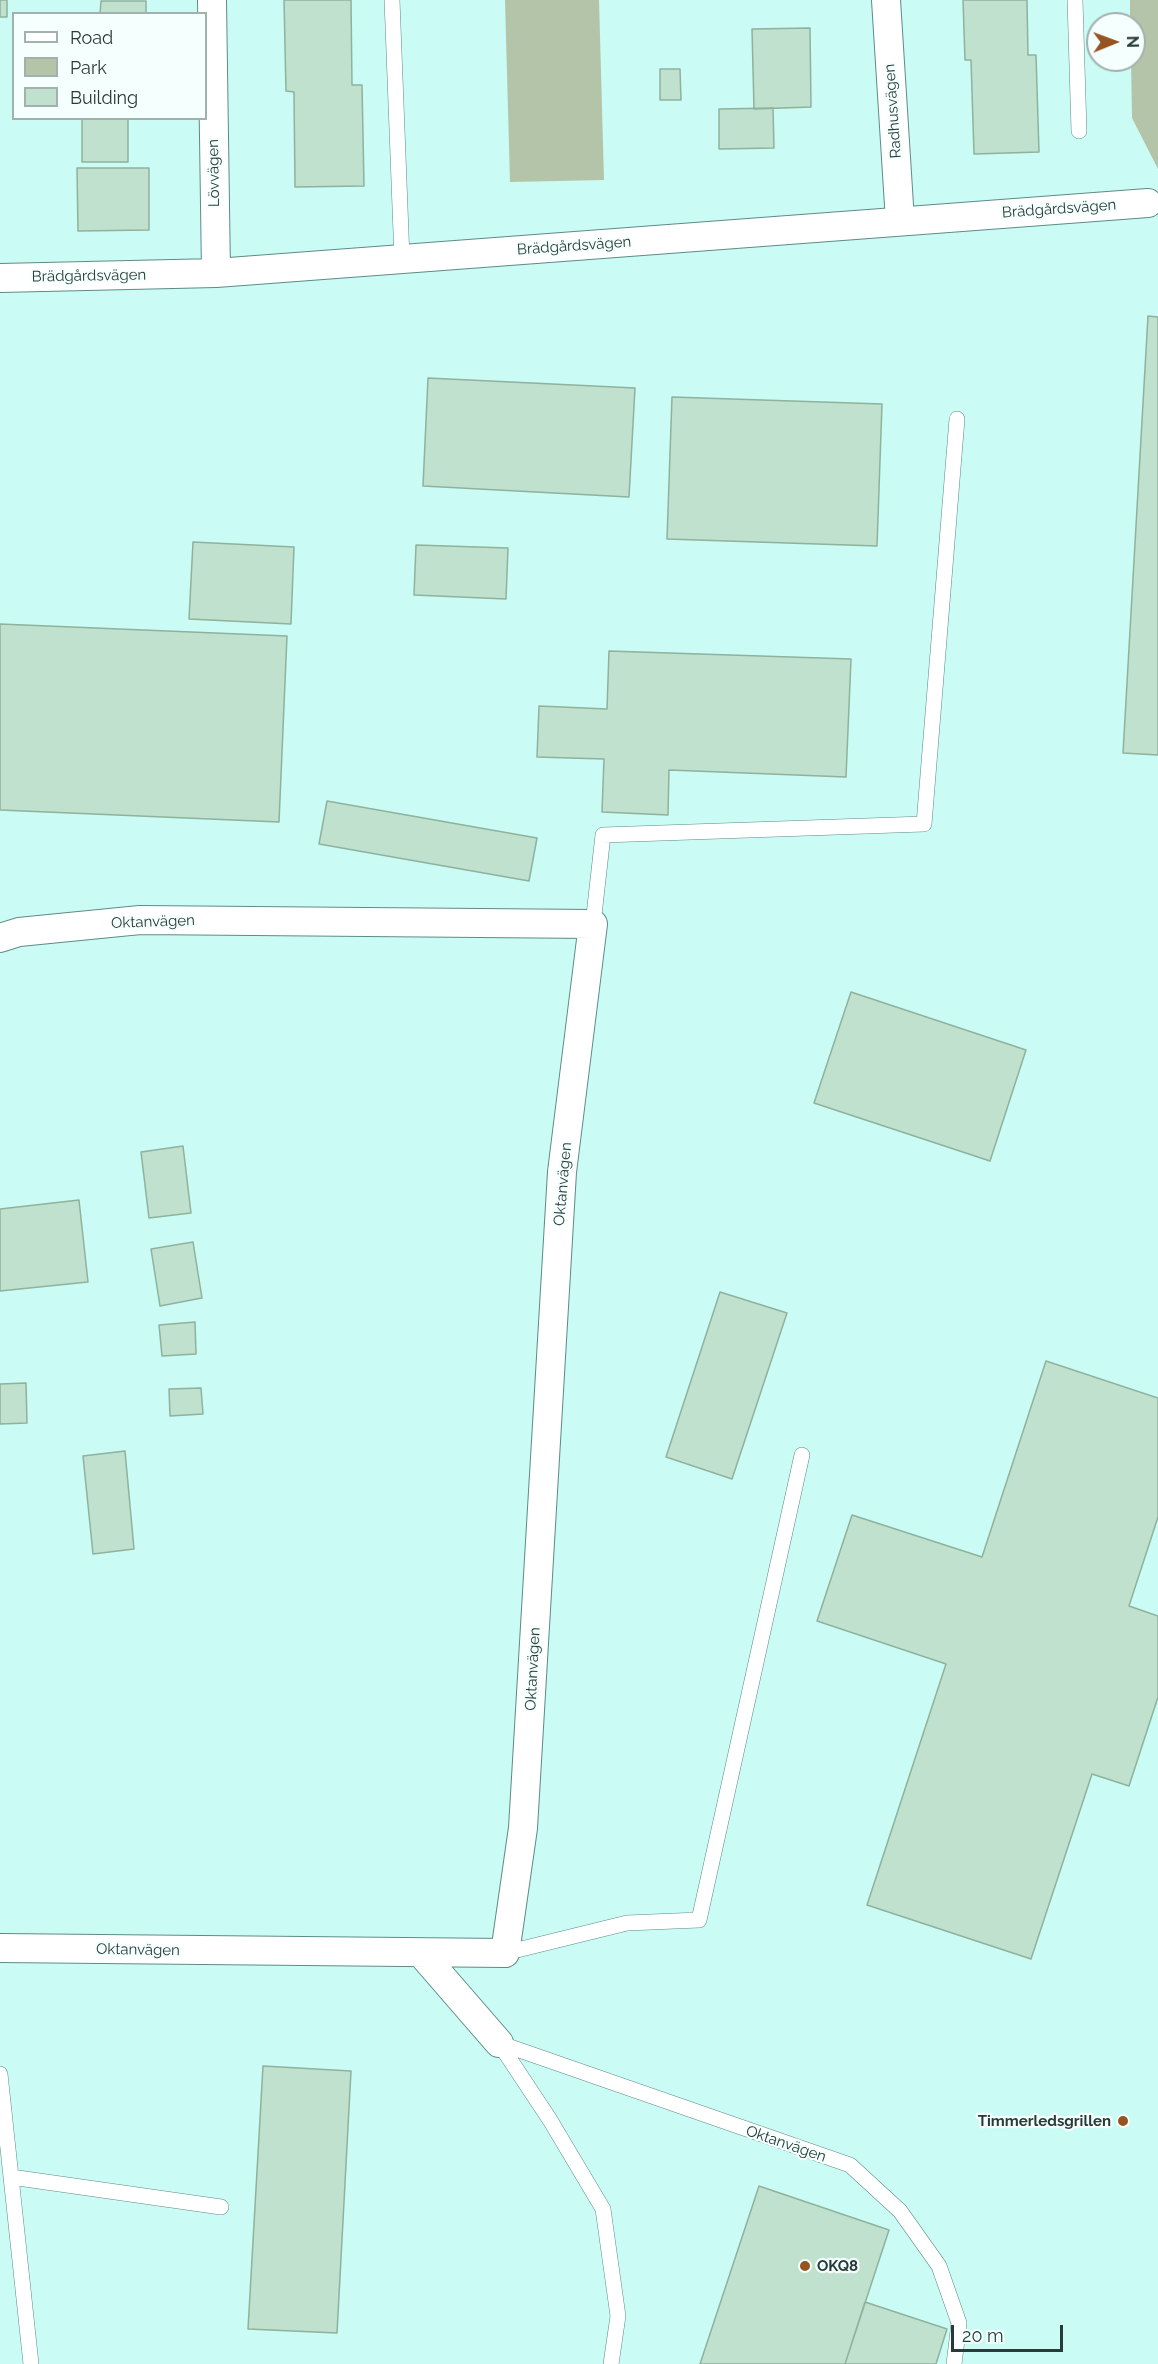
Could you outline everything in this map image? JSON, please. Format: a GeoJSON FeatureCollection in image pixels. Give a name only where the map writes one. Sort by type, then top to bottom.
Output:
{"type":"FeatureCollection","features":[{"type":"Feature","properties":{"kind":"street","name":"Lövvägen"},"geometry":{"type":"LineString","coordinates":[[212,0],[216,273]]}},
{"type":"Feature","properties":{"kind":"street","name":"Radhusvägen"},"geometry":{"type":"LineString","coordinates":[[886,0],[900,221]]}},
{"type":"Feature","properties":{"kind":"street","name":"Brädgårdsvägen"},"geometry":{"type":"LineString","coordinates":[[0,278],[216,273],[1148,203]]}},
{"type":"Feature","properties":{"kind":"street","name":"Oktanvägen"},"geometry":{"type":"LineString","coordinates":[[0,938],[19,932],[140,920],[593,924],[562,1172],[523,1828],[505,1953],[0,1948]]}},
{"type":"Feature","properties":{"kind":"street","name":"Oktanvägen"},"geometry":{"type":"LineString","coordinates":[[421,1953],[500,2043]]}},
{"type":"Feature","properties":{"kind":"lane"},"geometry":{"type":"LineString","coordinates":[[392,0],[402,259]]}},
{"type":"Feature","properties":{"kind":"lane"},"geometry":{"type":"LineString","coordinates":[[1075,0],[1078,131]]}},
{"type":"Feature","properties":{"kind":"lane"},"geometry":{"type":"LineString","coordinates":[[593,924],[603,835],[924,824],[957,419]]}},
{"type":"Feature","properties":{"kind":"lane"},"geometry":{"type":"LineString","coordinates":[[505,1953],[627,1923],[699,1920],[802,1455]]}},
{"type":"Feature","properties":{"kind":"lane","name":"Oktanvägen"},"geometry":{"type":"LineString","coordinates":[[500,2043],[550,2120],[603,2209],[618,2316],[611,2364]]}},
{"type":"Feature","properties":{"kind":"lane","name":"Oktanvägen"},"geometry":{"type":"LineString","coordinates":[[500,2043],[850,2165],[900,2211],[939,2266],[959,2323],[954,2364]]}},
{"type":"Feature","properties":{"kind":"lane"},"geometry":{"type":"LineString","coordinates":[[0,2074],[31,2364]]}},
{"type":"Feature","properties":{"kind":"lane"},"geometry":{"type":"LineString","coordinates":[[11,2177],[221,2207]]}},
{"type":"Feature","properties":{"kind":"green space"},"geometry":{"type":"Polygon","coordinates":[[[505,0],[599,0],[604,180],[510,182],[505,0]]]}},
{"type":"Feature","properties":{"kind":"green space"},"geometry":{"type":"Polygon","coordinates":[[[1130,0],[1158,0],[1158,169],[1132,118],[1131,72],[1146,72],[1146,12],[1130,12],[1130,0]]]}},
{"type":"Feature","properties":{"kind":"building"},"geometry":{"type":"Polygon","coordinates":[[[0,0],[7,0],[7,17],[0,17],[0,0]]]}},
{"type":"Feature","properties":{"kind":"building"},"geometry":{"type":"Polygon","coordinates":[[[284,0],[351,0],[352,85],[362,85],[364,186],[295,187],[294,92],[286,91],[284,0]]]}},
{"type":"Feature","properties":{"kind":"building"},"geometry":{"type":"Polygon","coordinates":[[[963,0],[1027,0],[1028,55],[1036,55],[1039,152],[974,154],[971,60],[965,60],[963,0]]]}},
{"type":"Feature","properties":{"kind":"building"},"geometry":{"type":"Polygon","coordinates":[[[101,1],[146,1],[146,12],[100,12],[101,1]]]}},
{"type":"Feature","properties":{"kind":"building"},"geometry":{"type":"Polygon","coordinates":[[[810,28],[811,107],[754,109],[752,29],[810,28]]]}},
{"type":"Feature","properties":{"kind":"building"},"geometry":{"type":"Polygon","coordinates":[[[660,69],[680,69],[681,100],[660,100],[660,69]]]}},
{"type":"Feature","properties":{"kind":"building"},"geometry":{"type":"Polygon","coordinates":[[[773,108],[774,148],[719,149],[719,109],[773,108]]]}},
{"type":"Feature","properties":{"kind":"building"},"geometry":{"type":"Polygon","coordinates":[[[82,120],[128,120],[128,162],[82,162],[82,120]]]}},
{"type":"Feature","properties":{"kind":"building"},"geometry":{"type":"Polygon","coordinates":[[[77,168],[149,168],[149,230],[78,231],[77,168]]]}},
{"type":"Feature","properties":{"kind":"building"},"geometry":{"type":"Polygon","coordinates":[[[1148,316],[1158,317],[1158,755],[1123,753],[1148,316]]]}},
{"type":"Feature","properties":{"kind":"building"},"geometry":{"type":"Polygon","coordinates":[[[428,378],[635,388],[629,497],[423,486],[428,378]]]}},
{"type":"Feature","properties":{"kind":"building"},"geometry":{"type":"Polygon","coordinates":[[[672,397],[882,404],[877,546],[667,539],[672,397]]]}},
{"type":"Feature","properties":{"kind":"building"},"geometry":{"type":"Polygon","coordinates":[[[193,542],[294,547],[291,624],[189,619],[193,542]]]}},
{"type":"Feature","properties":{"kind":"building"},"geometry":{"type":"Polygon","coordinates":[[[416,545],[508,548],[506,599],[414,595],[416,545]]]}},
{"type":"Feature","properties":{"kind":"building"},"geometry":{"type":"Polygon","coordinates":[[[0,624],[287,636],[279,822],[0,810],[0,624]]]}},
{"type":"Feature","properties":{"kind":"building"},"geometry":{"type":"Polygon","coordinates":[[[609,651],[851,659],[846,777],[669,770],[668,815],[602,812],[604,759],[537,757],[539,706],[607,709],[609,651]]]}},
{"type":"Feature","properties":{"kind":"building"},"geometry":{"type":"Polygon","coordinates":[[[327,801],[537,838],[529,881],[319,844],[327,801]]]}},
{"type":"Feature","properties":{"kind":"building"},"geometry":{"type":"Polygon","coordinates":[[[851,992],[1026,1050],[990,1161],[814,1103],[851,992]]]}},
{"type":"Feature","properties":{"kind":"building"},"geometry":{"type":"Polygon","coordinates":[[[183,1146],[191,1213],[149,1218],[141,1152],[183,1146]]]}},
{"type":"Feature","properties":{"kind":"building"},"geometry":{"type":"Polygon","coordinates":[[[79,1200],[88,1282],[0,1291],[0,1209],[79,1200]]]}},
{"type":"Feature","properties":{"kind":"building"},"geometry":{"type":"Polygon","coordinates":[[[193,1242],[202,1298],[160,1306],[151,1249],[193,1242]]]}},
{"type":"Feature","properties":{"kind":"building"},"geometry":{"type":"Polygon","coordinates":[[[720,1292],[787,1313],[732,1479],[666,1457],[720,1292]]]}},
{"type":"Feature","properties":{"kind":"building"},"geometry":{"type":"Polygon","coordinates":[[[195,1322],[196,1354],[162,1356],[159,1325],[195,1322]]]}},
{"type":"Feature","properties":{"kind":"building"},"geometry":{"type":"Polygon","coordinates":[[[1046,1361],[1158,1398],[1158,1517],[1129,1606],[1158,1616],[1158,1697],[1129,1786],[1092,1774],[1031,1959],[867,1905],[946,1664],[817,1621],[852,1515],[982,1557],[1046,1361]]]}},
{"type":"Feature","properties":{"kind":"building"},"geometry":{"type":"Polygon","coordinates":[[[26,1383],[27,1423],[0,1424],[0,1384],[26,1383]]]}},
{"type":"Feature","properties":{"kind":"building"},"geometry":{"type":"Polygon","coordinates":[[[201,1388],[203,1414],[170,1416],[169,1389],[201,1388]]]}},
{"type":"Feature","properties":{"kind":"building"},"geometry":{"type":"Polygon","coordinates":[[[125,1451],[134,1549],[93,1554],[83,1456],[125,1451]]]}},
{"type":"Feature","properties":{"kind":"building"},"geometry":{"type":"Polygon","coordinates":[[[263,2066],[351,2071],[337,2333],[248,2329],[263,2066]]]}},
{"type":"Feature","properties":{"kind":"building","name":"OKQ8"},"geometry":{"type":"Polygon","coordinates":[[[759,2186],[889,2230],[845,2364],[700,2364],[759,2186]]]}},
{"type":"Feature","properties":{"kind":"building"},"geometry":{"type":"Polygon","coordinates":[[[865,2302],[947,2329],[936,2364],[845,2364],[865,2302]]]}},
{"type":"Feature","properties":{"kind":"place","name":"Timmerledsgrillen"},"geometry":{"type":"Point","coordinates":[1123,2121]}},
{"type":"Feature","properties":{"kind":"place","name":"OKQ8"},"geometry":{"type":"Point","coordinates":[805,2266]}}]}
